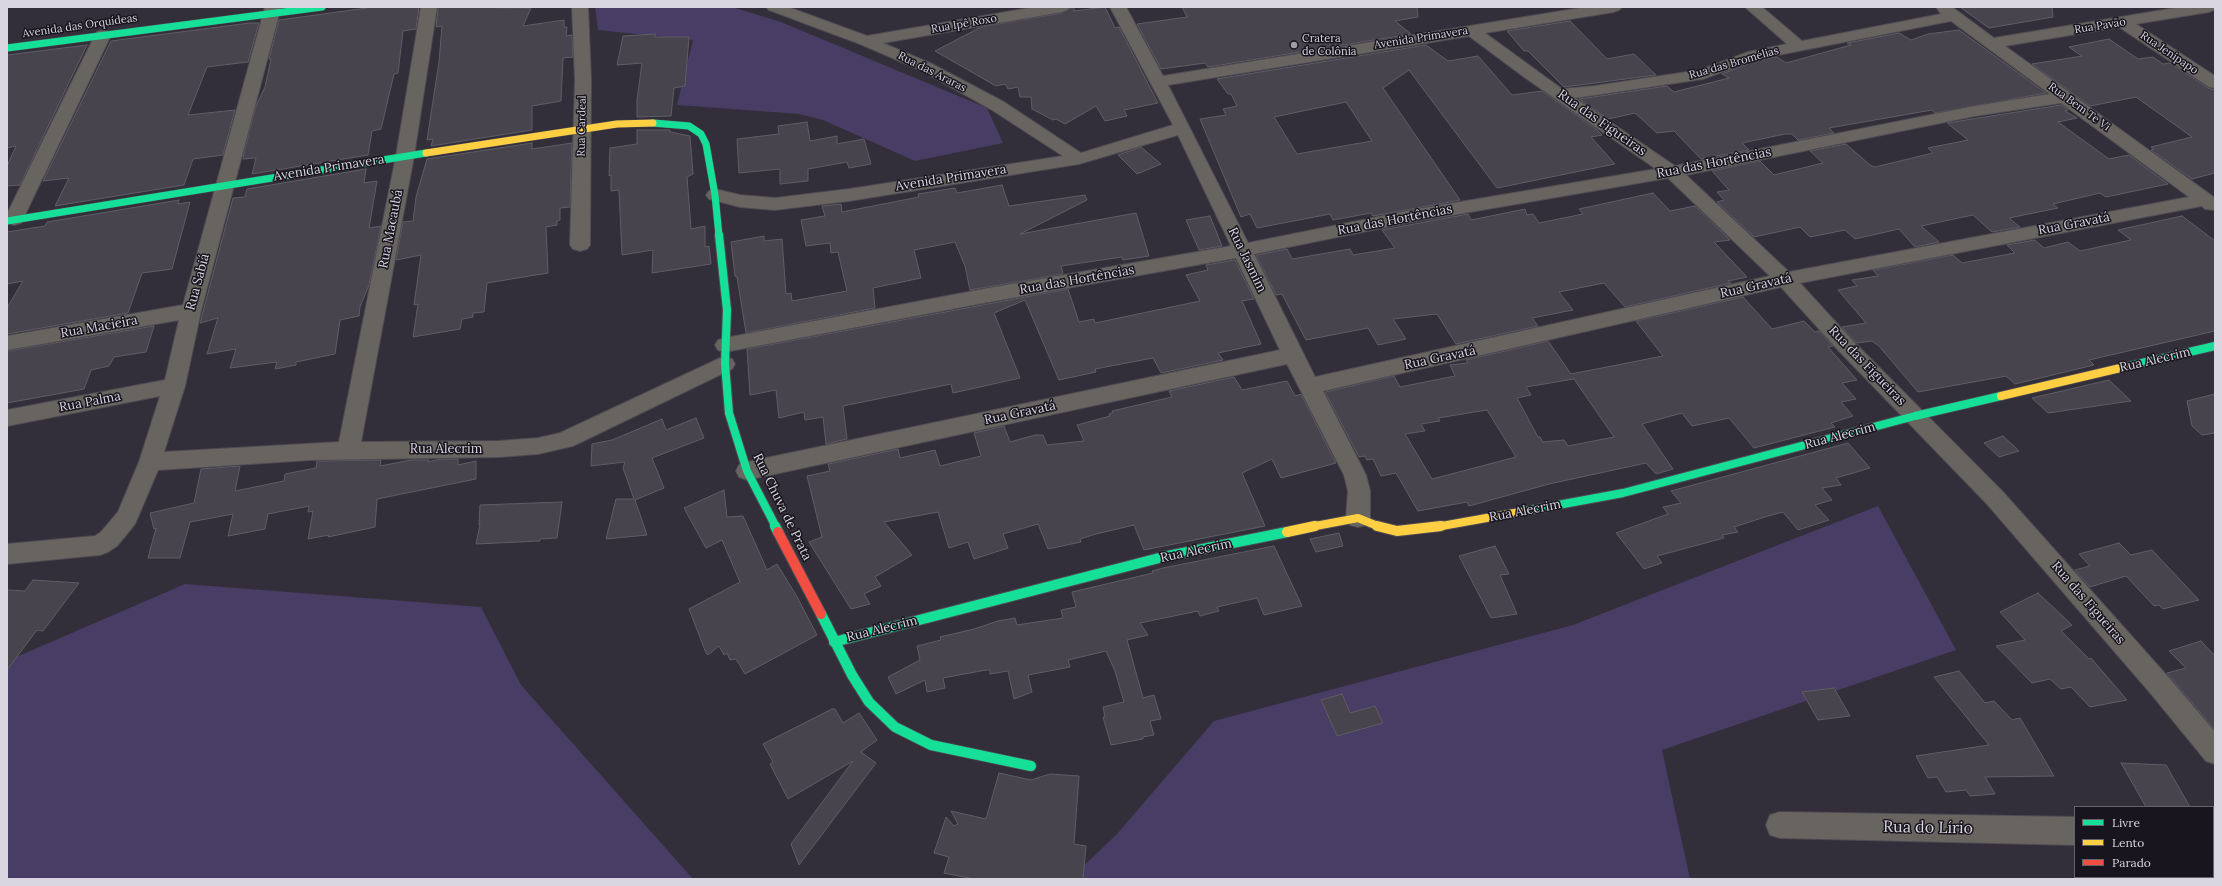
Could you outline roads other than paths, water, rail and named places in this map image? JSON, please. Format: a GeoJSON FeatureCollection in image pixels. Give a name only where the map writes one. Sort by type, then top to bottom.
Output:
{"type":"FeatureCollection","features":[{"type":"Feature","properties":{"kind":"street","name":"Avenida das Orquídeas"},"geometry":{"type":"LineString","coordinates":[[7,48],[272,10],[322,7]]}},
{"type":"Feature","properties":{"kind":"street","name":"Rua Macaubá"},"geometry":{"type":"LineString","coordinates":[[348,450],[405,156],[429,7]]}},
{"type":"Feature","properties":{"kind":"street","name":"Rua Cardeal"},"geometry":{"type":"LineString","coordinates":[[580,7],[582,129],[580,245]]}},
{"type":"Feature","properties":{"kind":"street","name":"Rua das Araras"},"geometry":{"type":"LineString","coordinates":[[774,7],[866,41],[926,67],[998,106],[1079,159]]}},
{"type":"Feature","properties":{"kind":"street","name":"Rua Ipê Roxo"},"geometry":{"type":"LineString","coordinates":[[866,41],[1062,7]]}},
{"type":"Feature","properties":{"kind":"street","name":"Rua Jasmim"},"geometry":{"type":"LineString","coordinates":[[1118,7],[1183,128],[1293,355],[1311,386],[1355,475],[1359,490],[1358,518]]}},
{"type":"Feature","properties":{"kind":"street"},"geometry":{"type":"LineString","coordinates":[[1522,7],[1534,20]]}},
{"type":"Feature","properties":{"kind":"street","name":"Avenida Primavera"},"geometry":{"type":"LineString","coordinates":[[1158,82],[1614,7]]}},
{"type":"Feature","properties":{"kind":"street"},"geometry":{"type":"LineString","coordinates":[[1753,7],[1799,46]]}},
{"type":"Feature","properties":{"kind":"street","name":"Rua Pavão"},"geometry":{"type":"LineString","coordinates":[[1991,43],[2124,23],[2209,7]]}},
{"type":"Feature","properties":{"kind":"street","name":"Rua Sabiá"},"geometry":{"type":"LineString","coordinates":[[7,554],[100,545],[109,539],[128,517],[150,462],[174,386],[191,311],[272,10]]}},
{"type":"Feature","properties":{"kind":"street","name":"Rua das Bromélias"},"geometry":{"type":"LineString","coordinates":[[1560,94],[1594,91],[1703,74],[1754,55],[1948,11]]}},
{"type":"Feature","properties":{"kind":"street","name":"Rua Bem Te Vi"},"geometry":{"type":"LineString","coordinates":[[1948,11],[2210,203]]}},
{"type":"Feature","properties":{"kind":"street","name":"Rua Jenipapo"},"geometry":{"type":"LineString","coordinates":[[2124,23],[2213,81]]}},
{"type":"Feature","properties":{"kind":"street","name":"Rua das Figueiras"},"geometry":{"type":"LineString","coordinates":[[1471,30],[1672,172],[1785,280],[1996,498],[2058,568],[2215,752]]}},
{"type":"Feature","properties":{"kind":"street"},"geometry":{"type":"LineString","coordinates":[[10,220],[103,35]]}},
{"type":"Feature","properties":{"kind":"street","name":"Rua das Hortências"},"geometry":{"type":"LineString","coordinates":[[725,354],[989,295],[1242,250],[1412,216],[1672,172],[1883,128],[2065,97]]}},
{"type":"Feature","properties":{"kind":"street","name":"Avenida Primavera"},"geometry":{"type":"LineString","coordinates":[[10,220],[405,156],[617,124],[652,122]]}},
{"type":"Feature","properties":{"kind":"street","name":"Rua Chuva de Prata"},"geometry":{"type":"LineString","coordinates":[[652,122],[689,126],[701,134],[708,150],[715,195],[727,310],[725,354],[729,413],[747,471],[834,642],[868,702],[895,726],[931,745],[1031,766]]}},
{"type":"Feature","properties":{"kind":"street","name":"Avenida Primavera"},"geometry":{"type":"LineString","coordinates":[[715,195],[740,201],[775,204],[799,202],[1079,159],[1183,128]]}},
{"type":"Feature","properties":{"kind":"street","name":"Rua Gravatá"},"geometry":{"type":"LineString","coordinates":[[1311,386],[1785,280],[2210,203]]}},
{"type":"Feature","properties":{"kind":"street","name":"Rua Macieira"},"geometry":{"type":"LineString","coordinates":[[7,343],[191,311]]}},
{"type":"Feature","properties":{"kind":"street","name":"Rua Alecrim"},"geometry":{"type":"LineString","coordinates":[[834,642],[1163,557],[1358,518],[1383,529],[1397,531],[1422,530],[1623,493],[1746,462],[1915,416],[2215,346]]}},
{"type":"Feature","properties":{"kind":"street","name":"Rua Alecrim"},"geometry":{"type":"LineString","coordinates":[[150,462],[348,450],[499,449],[538,446],[565,440],[725,354]]}},
{"type":"Feature","properties":{"kind":"street","name":"Rua Gravatá"},"geometry":{"type":"LineString","coordinates":[[747,471],[1293,355]]}},
{"type":"Feature","properties":{"kind":"street","name":"Rua Palma"},"geometry":{"type":"LineString","coordinates":[[7,418],[174,386]]}},
{"type":"Feature","properties":{"kind":"street","name":"Rua do Lírio"},"geometry":{"type":"LineString","coordinates":[[1780,825],[2074,831]]}},
{"type":"Feature","properties":{"kind":"place","name":"Cratera de Colônia"},"geometry":{"type":"Point","coordinates":[1294,45]}}]}
